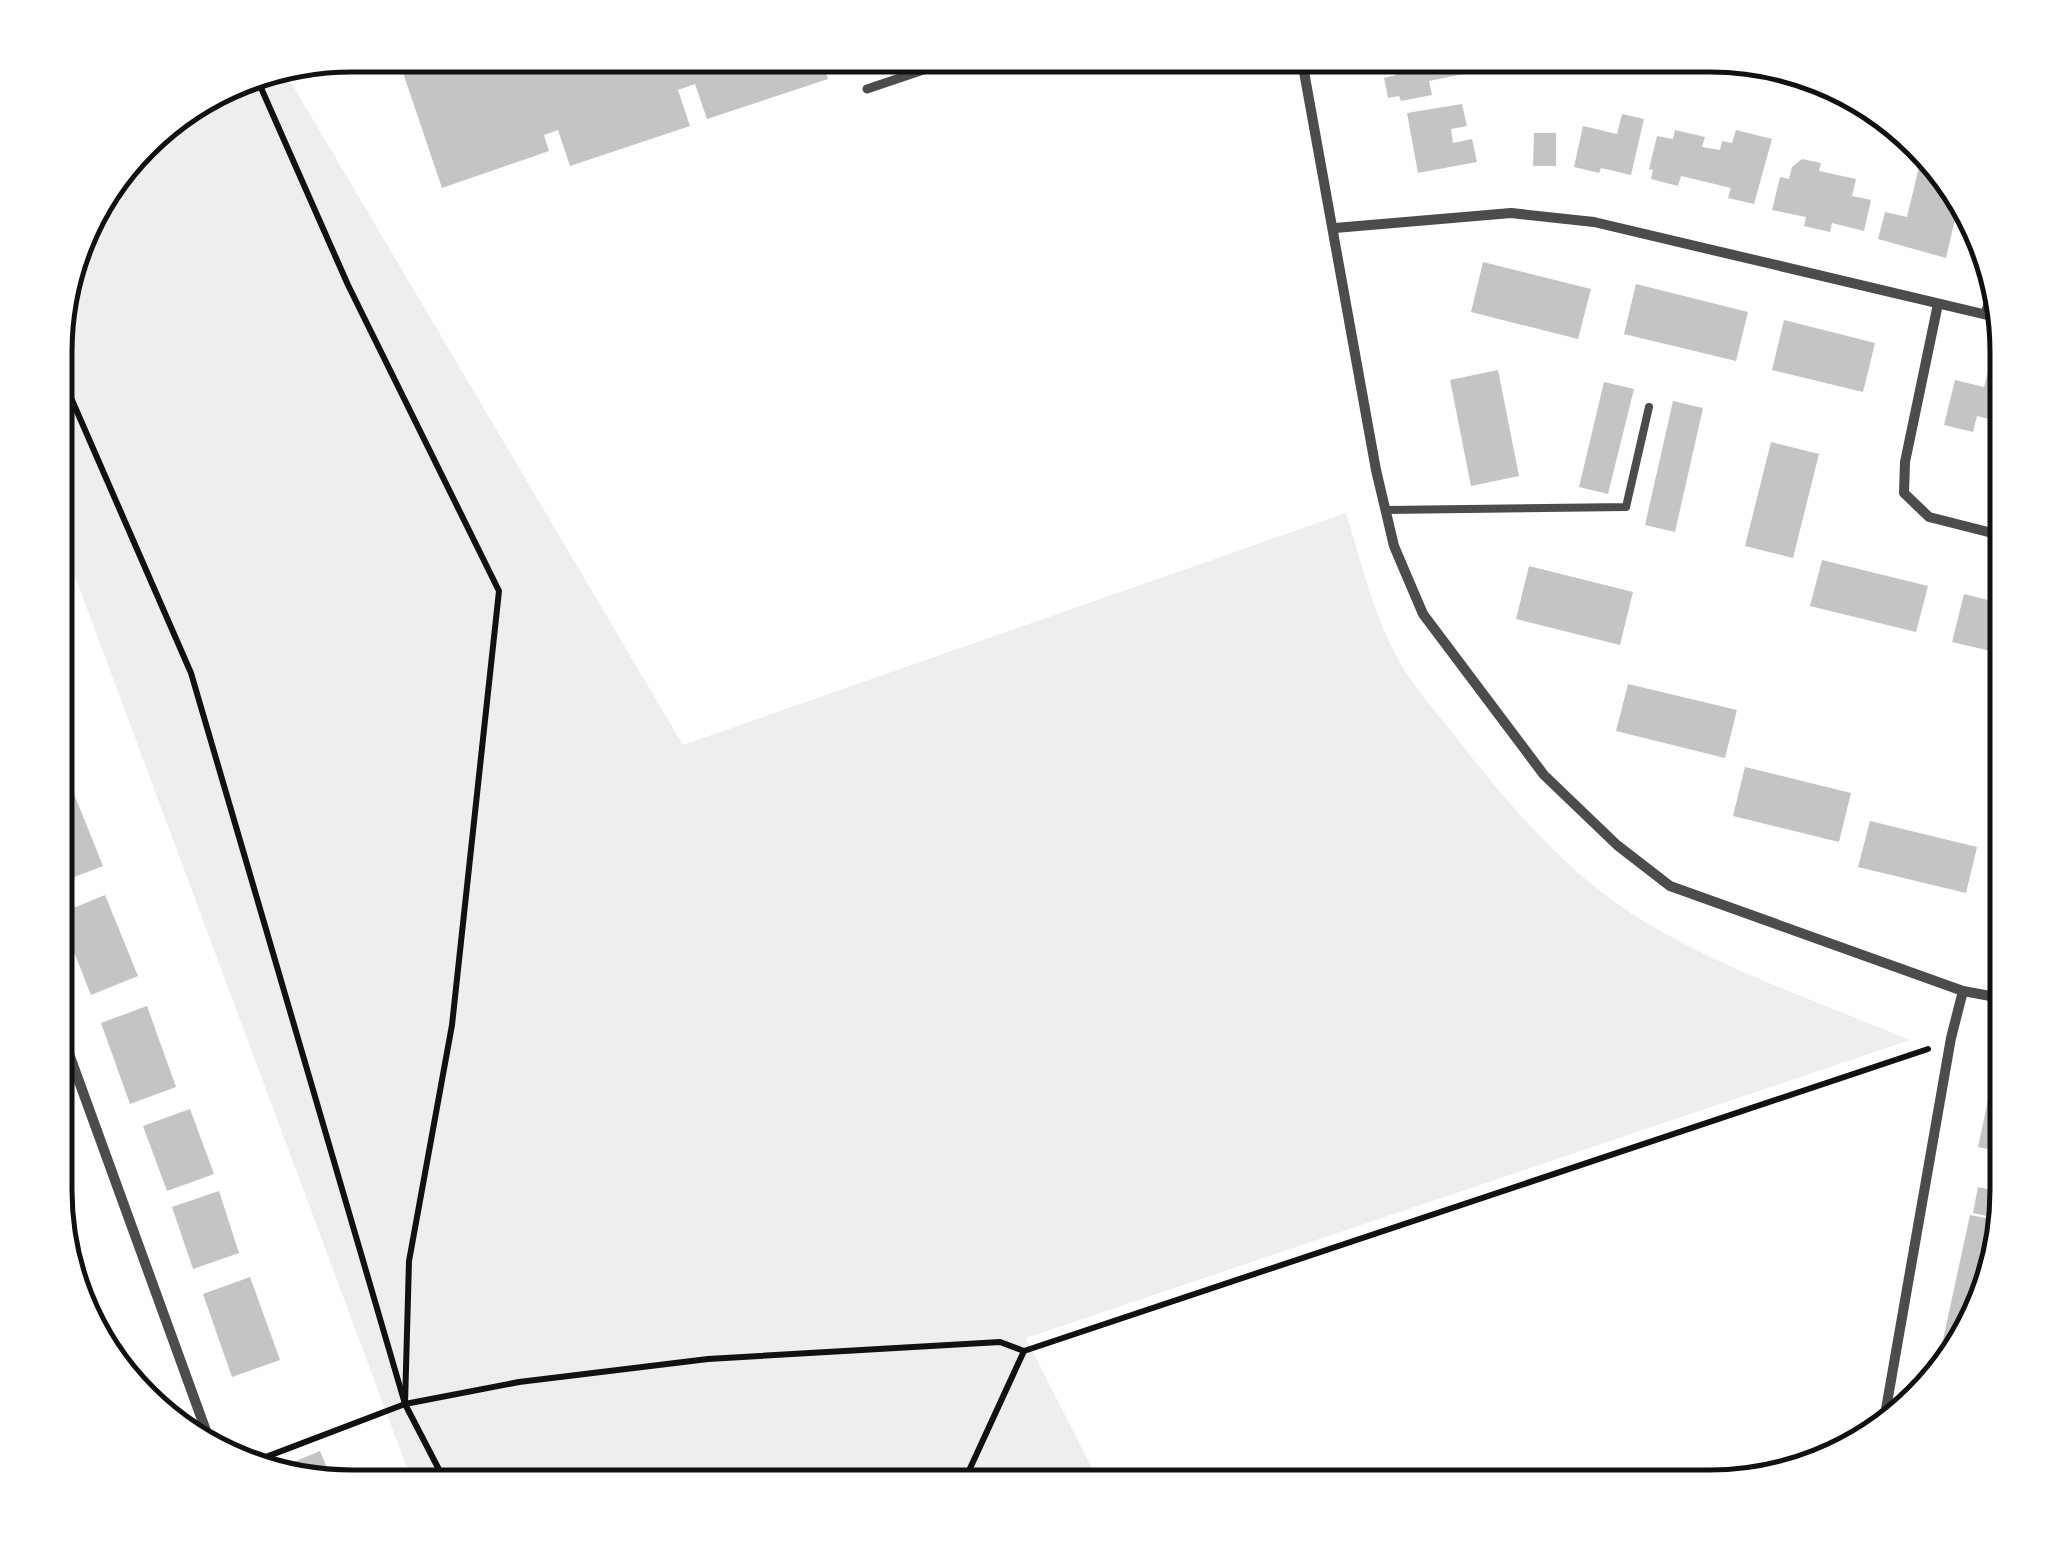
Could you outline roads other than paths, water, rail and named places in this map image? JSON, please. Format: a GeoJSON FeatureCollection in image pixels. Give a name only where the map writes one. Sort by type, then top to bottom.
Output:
{"type":"FeatureCollection","features":[{"type":"Feature","properties":{"kind":"street"},"geometry":{"type":"LineString","coordinates":[[867,89],[915,73]]}},
{"type":"Feature","properties":{"kind":"street"},"geometry":{"type":"LineString","coordinates":[[1305,73],[1386,510],[1394,546],[1423,614],[1544,775],[1616,846],[1670,886],[1963,991],[1990,996]]}},
{"type":"Feature","properties":{"kind":"street"},"geometry":{"type":"LineString","coordinates":[[1335,228],[1512,212],[1594,222],[1938,304],[1985,314],[1987,309]]}},
{"type":"Feature","properties":{"kind":"street"},"geometry":{"type":"LineString","coordinates":[[1938,304],[1905,462],[1904,493],[1929,518],[1990,533]]}},
{"type":"Feature","properties":{"kind":"street"},"geometry":{"type":"LineString","coordinates":[[1886,1408],[1951,1038],[1963,991]]}},
{"type":"Feature","properties":{"kind":"street"},"geometry":{"type":"LineString","coordinates":[[73,1065],[205,1428]]}},
{"type":"Feature","properties":{"kind":"lane"},"geometry":{"type":"LineString","coordinates":[[1386,510],[1626,507],[1650,407]]}}]}
